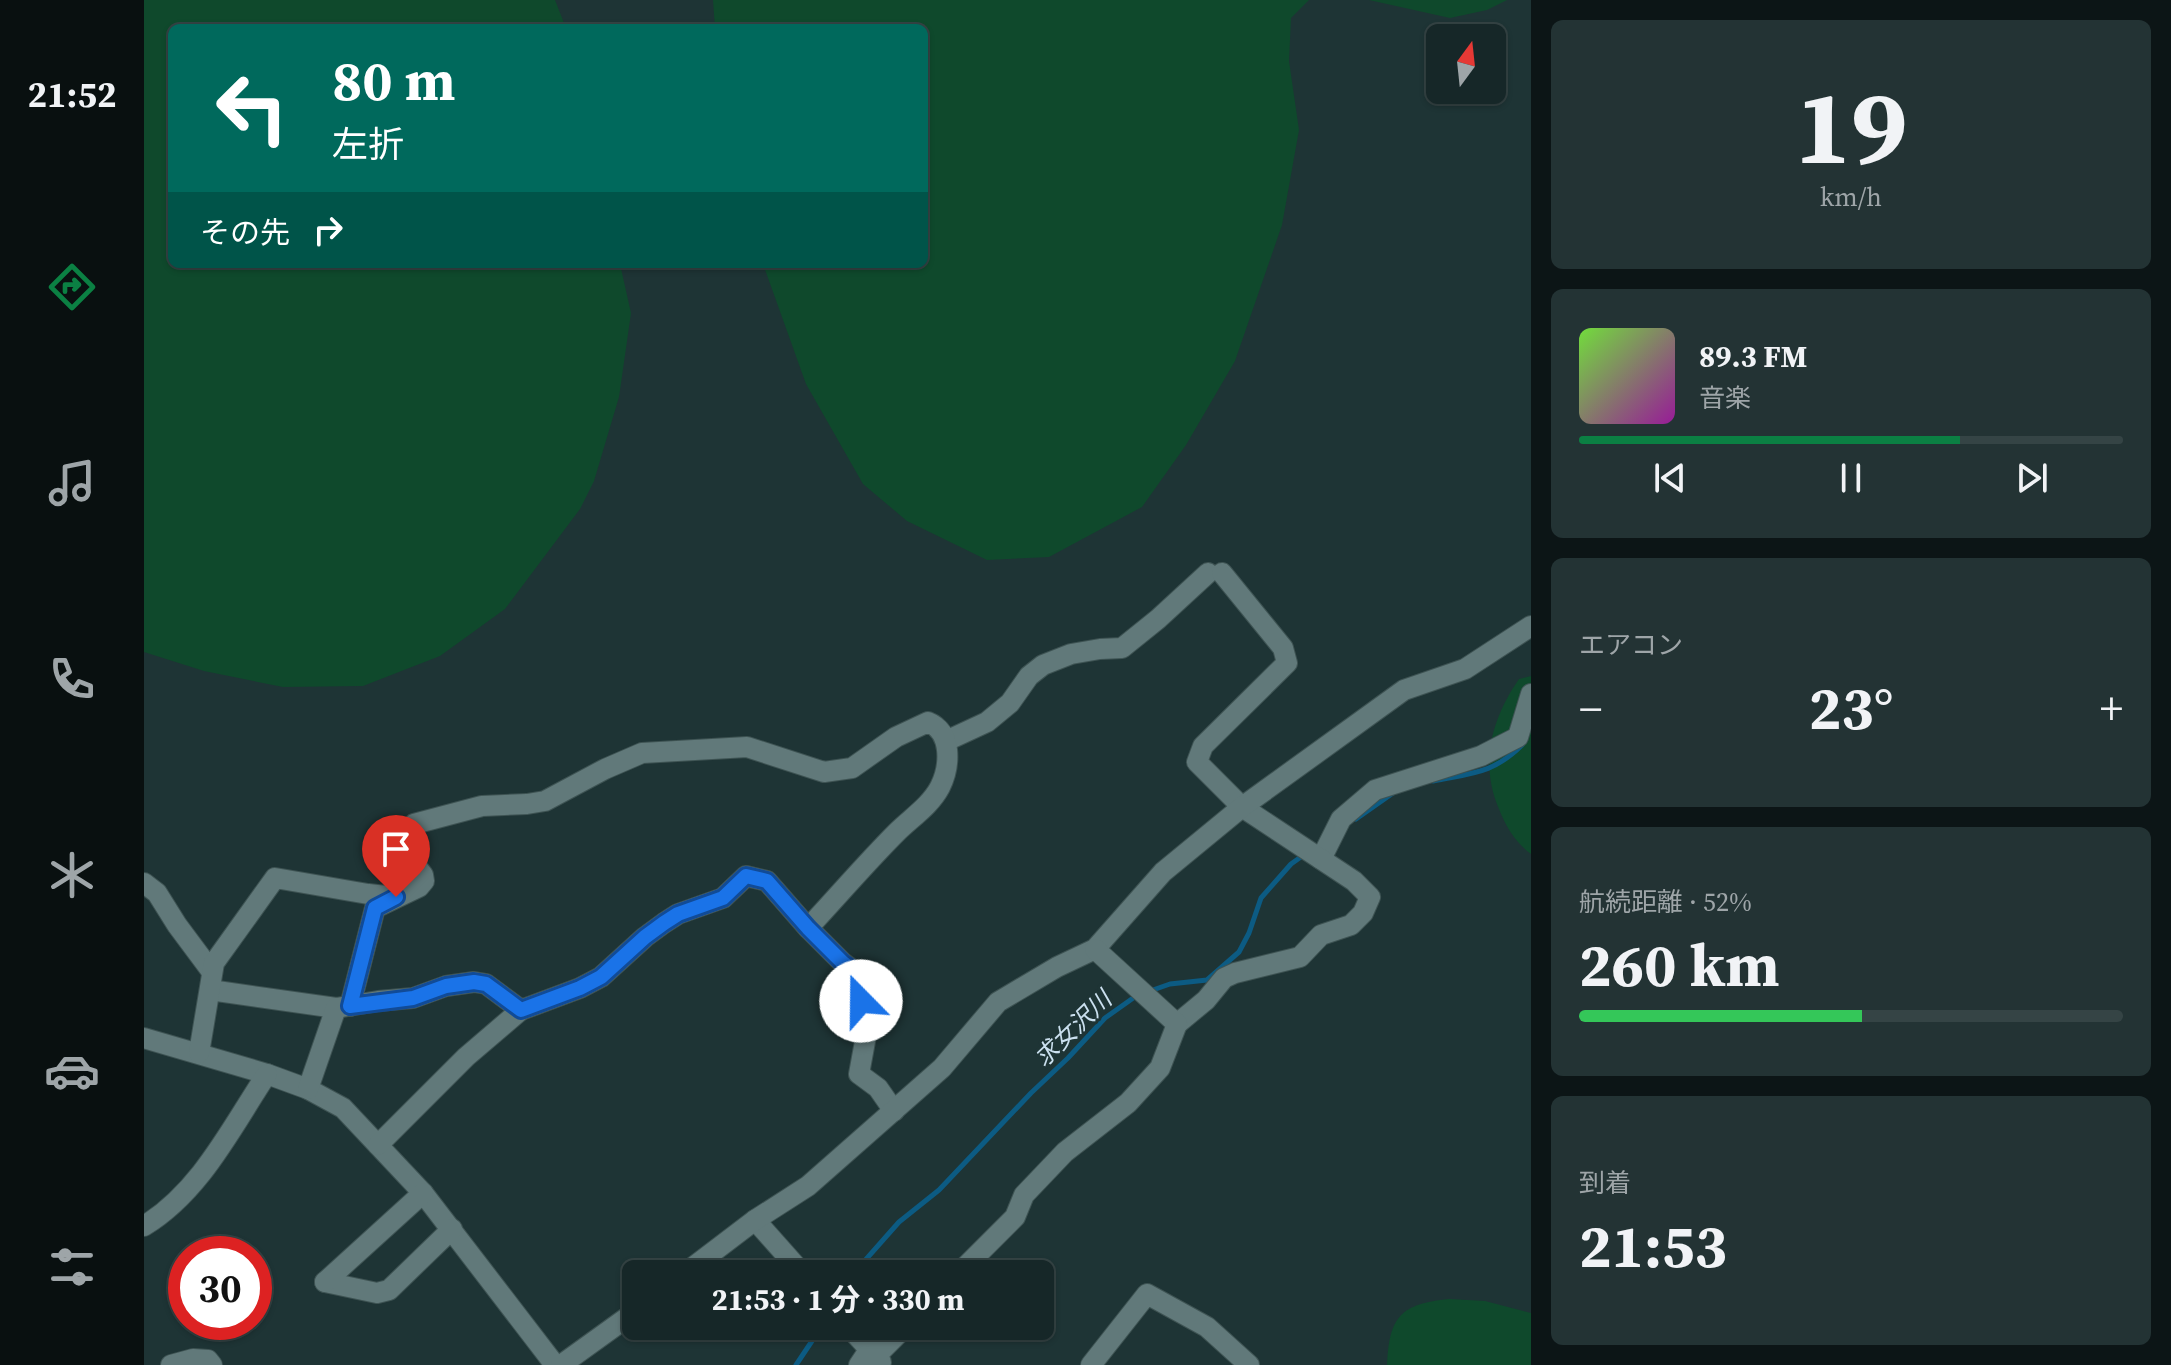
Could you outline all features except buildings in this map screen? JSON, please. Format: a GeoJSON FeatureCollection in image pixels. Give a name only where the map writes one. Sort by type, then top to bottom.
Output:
{"type":"FeatureCollection","features":[{"type":"Feature","properties":{"kind":"street"},"geometry":{"type":"LineString","coordinates":[[946,741],[987,722],[1010,703],[1029,676],[1043,665],[1071,654],[1122,648],[1215,573],[1283,648],[1287,663],[1203,746],[1197,762],[1242,807],[1354,881],[1370,897],[1363,913],[1351,925],[1321,935],[1300,957],[1224,978],[1206,1000],[1177,1024],[1160,1068],[1128,1103],[1065,1152],[1024,1195],[1015,1217],[972,1260]]}},
{"type":"Feature","properties":{"kind":"street"},"geometry":{"type":"LineString","coordinates":[[702,1260],[755,1220],[808,1186],[894,1111],[942,1068],[998,1002],[1057,967],[1095,949],[1163,872],[1242,807],[1404,690],[1465,669],[1531,626]]}},
{"type":"Feature","properties":{"kind":"street"},"geometry":{"type":"LineString","coordinates":[[1321,859],[1341,819],[1375,790],[1481,756],[1518,737],[1531,694]]}},
{"type":"Feature","properties":{"kind":"street"},"geometry":{"type":"LineString","coordinates":[[308,1089],[343,1007],[375,908],[419,887],[424,881],[423,875],[404,850],[402,836],[414,824],[482,806],[545,801],[642,753],[747,747],[824,772],[852,768],[896,737],[928,722],[938,726],[946,741],[948,766],[939,788],[920,812],[897,832],[808,928]]}},
{"type":"Feature","properties":{"kind":"street"},"geometry":{"type":"LineString","coordinates":[[378,1145],[466,1057],[521,1010],[601,977],[664,923],[678,914],[723,898],[746,876],[767,881],[808,928],[854,971],[868,1025],[859,1074],[878,1088],[894,1111]]}},
{"type":"Feature","properties":{"kind":"street"},"geometry":{"type":"LineString","coordinates":[[199,1053],[214,963],[275,878],[396,897]]}},
{"type":"Feature","properties":{"kind":"street"},"geometry":{"type":"LineString","coordinates":[[144,883],[157,893],[211,981],[343,1007],[413,998],[446,986],[474,982],[486,984],[521,1010]]}},
{"type":"Feature","properties":{"kind":"street"},"geometry":{"type":"LineString","coordinates":[[1095,949],[1177,1024]]}},
{"type":"Feature","properties":{"kind":"street"},"geometry":{"type":"LineString","coordinates":[[148,1041],[267,1074],[308,1089],[343,1108],[423,1193],[558,1365],[622,1321]]}},
{"type":"Feature","properties":{"kind":"street"},"geometry":{"type":"LineString","coordinates":[[144,1226],[185,1194],[205,1170],[267,1074]]}},
{"type":"Feature","properties":{"kind":"street"},"geometry":{"type":"LineString","coordinates":[[423,1193],[325,1282],[377,1293],[389,1290],[452,1229]]}},
{"type":"Feature","properties":{"kind":"street"},"geometry":{"type":"LineString","coordinates":[[755,1220],[791,1260]]}},
{"type":"Feature","properties":{"kind":"street"},"geometry":{"type":"LineString","coordinates":[[1091,1365],[1147,1294],[1207,1327],[1249,1365]]}},
{"type":"Feature","properties":{"kind":"street"},"geometry":{"type":"LineString","coordinates":[[858,1340],[873,1362],[893,1340]]}},
{"type":"Feature","properties":{"kind":"street"},"geometry":{"type":"LineString","coordinates":[[171,1365],[193,1359],[208,1360],[212,1365]]}},
{"type":"Feature","properties":{"kind":"green space"},"geometry":{"type":"Polygon","coordinates":[[[144,0],[555,0],[564,24],[168,24],[168,268],[621,268],[631,313],[619,397],[594,481],[580,509],[505,609],[440,656],[363,686],[283,687],[204,671],[144,652],[144,0]]]}},
{"type":"Feature","properties":{"kind":"green space"},"geometry":{"type":"Polygon","coordinates":[[[713,0],[1309,0],[1291,18],[1289,61],[1299,130],[1282,225],[1235,361],[1186,445],[1142,507],[1049,557],[987,560],[907,521],[863,484],[806,384],[764,268],[928,268],[928,24],[715,24],[713,0]]]}},
{"type":"Feature","properties":{"kind":"green space"},"geometry":{"type":"Polygon","coordinates":[[[1369,0],[1507,0],[1487,10],[1450,18],[1369,0]]]}},
{"type":"Feature","properties":{"kind":"green space"},"geometry":{"type":"Polygon","coordinates":[[[1531,676],[1531,854],[1516,839],[1502,816],[1493,792],[1489,758],[1491,741],[1502,709],[1519,679],[1531,676]]]}},
{"type":"Feature","properties":{"kind":"green space"},"geometry":{"type":"Polygon","coordinates":[[[1449,1299],[1485,1301],[1531,1313],[1531,1365],[1387,1365],[1391,1335],[1401,1316],[1419,1305],[1449,1299]]]}},
{"type":"Feature","properties":{"kind":"waterway","name":"求女沢川"},"geometry":{"type":"LineString","coordinates":[[1433,781],[1491,767],[1522,745]]}},
{"type":"Feature","properties":{"kind":"waterway","name":"求女沢川"},"geometry":{"type":"LineString","coordinates":[[1356,819],[1393,793]]}},
{"type":"Feature","properties":{"kind":"waterway","name":"求女沢川"},"geometry":{"type":"LineString","coordinates":[[1150,991],[1170,984],[1207,980],[1239,952],[1261,898],[1291,864],[1305,854]]}},
{"type":"Feature","properties":{"kind":"waterway","name":"求女沢川"},"geometry":{"type":"LineString","coordinates":[[865,1260],[899,1222],[939,1190],[1105,1018],[1136,996]]}},
{"type":"Feature","properties":{"kind":"waterway","name":"求女沢川"},"geometry":{"type":"LineString","coordinates":[[796,1365],[813,1340]]}},
{"type":"Feature","properties":{"kind":"route"},"geometry":{"type":"LineString","coordinates":[[396,897],[375,908],[350,1006],[413,998],[446,986],[474,982],[486,984],[521,1010],[601,977],[664,923],[678,914],[723,898],[746,876],[767,881],[808,928],[854,971],[861,1001]]}}]}
